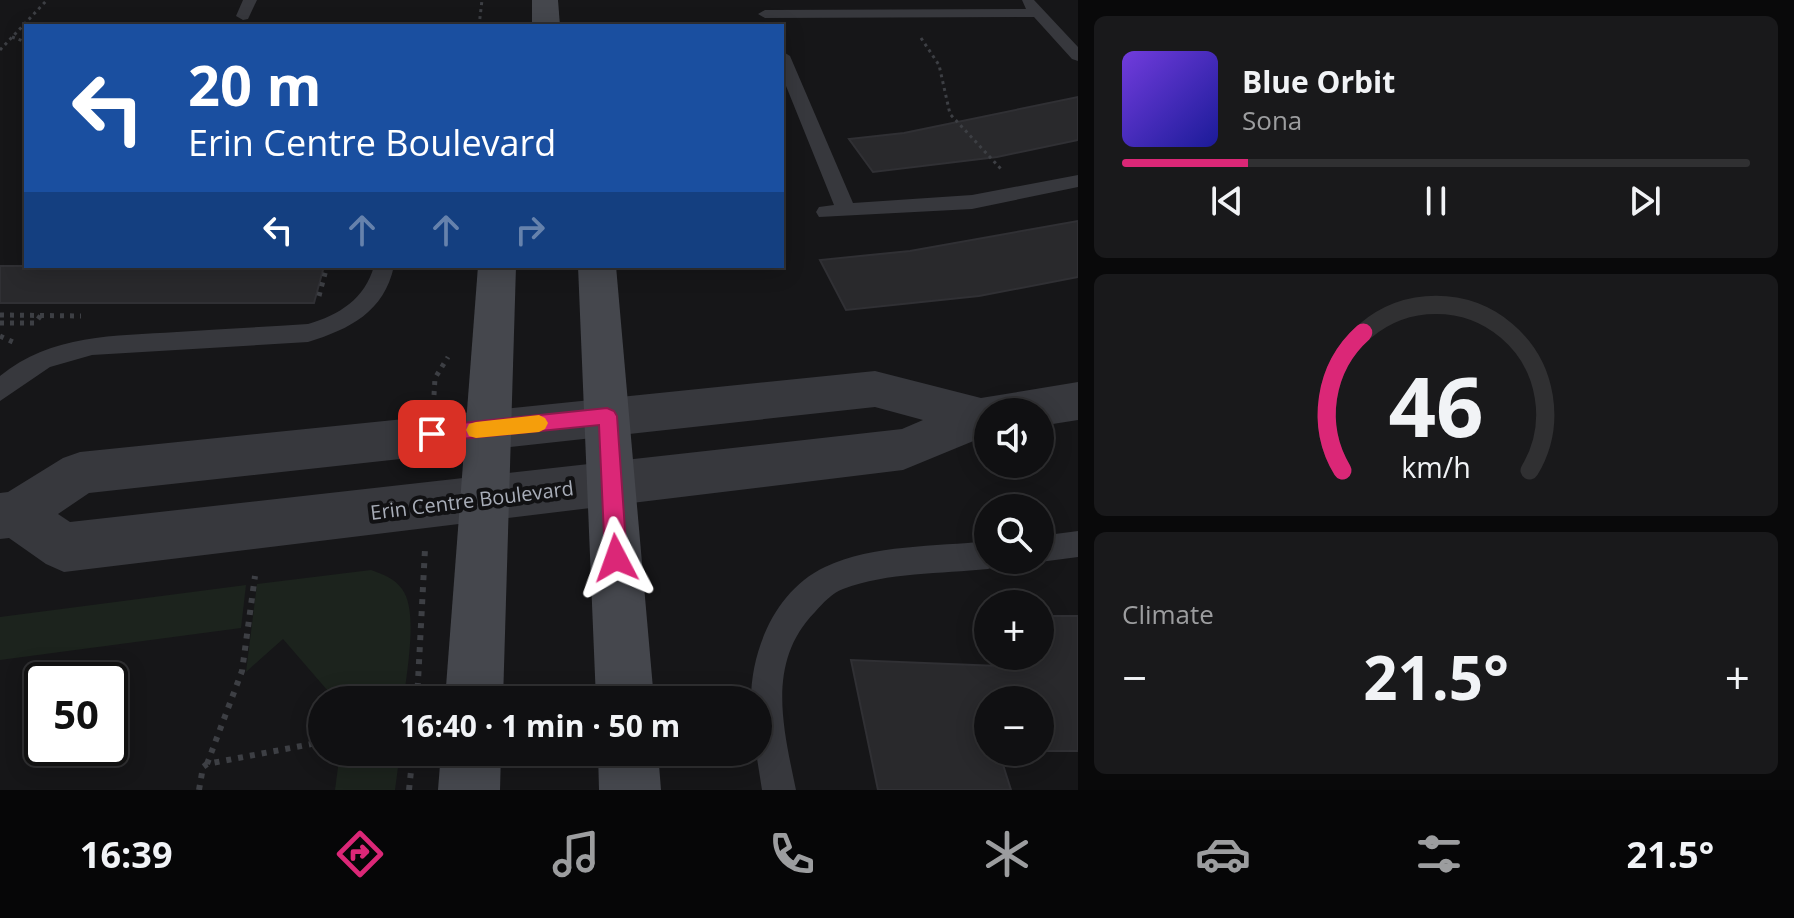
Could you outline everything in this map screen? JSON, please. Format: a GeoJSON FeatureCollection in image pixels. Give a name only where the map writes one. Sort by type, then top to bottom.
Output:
{"type":"FeatureCollection","features":[{"type":"Feature","properties":{"kind":"main road"},"geometry":{"type":"LineString","coordinates":[[545,0],[546,24]]}},
{"type":"Feature","properties":{"kind":"main road"},"geometry":{"type":"LineString","coordinates":[[475,686],[497,268]]}},
{"type":"Feature","properties":{"kind":"main road"},"geometry":{"type":"LineString","coordinates":[[597,268],[624,686]]}},
{"type":"Feature","properties":{"kind":"main road"},"geometry":{"type":"LineString","coordinates":[[469,790],[470,766]]}},
{"type":"Feature","properties":{"kind":"main road"},"geometry":{"type":"LineString","coordinates":[[629,766],[630,790]]}},
{"type":"Feature","properties":{"kind":"street","name":"Erin Centre Boulevard"},"geometry":{"type":"LineString","coordinates":[[974,411],[875,389],[607,416],[80,473],[8,515],[64,547],[903,449],[974,422]]}},
{"type":"Feature","properties":{"kind":"street","name":"Erin Centre Boulevard"},"geometry":{"type":"LineString","coordinates":[[1054,405],[1078,401]]}},
{"type":"Feature","properties":{"kind":"lane"},"geometry":{"type":"LineString","coordinates":[[243,16],[250,0]]}},
{"type":"Feature","properties":{"kind":"lane"},"geometry":{"type":"LineString","coordinates":[[1026,0],[1078,56]]}},
{"type":"Feature","properties":{"kind":"lane"},"geometry":{"type":"LineString","coordinates":[[765,13],[1037,13]]}},
{"type":"Feature","properties":{"kind":"lane"},"geometry":{"type":"LineString","coordinates":[[784,61],[846,211]]}},
{"type":"Feature","properties":{"kind":"lane"},"geometry":{"type":"LineString","coordinates":[[826,212],[972,202],[1078,181]]}},
{"type":"Feature","properties":{"kind":"lane"},"geometry":{"type":"LineString","coordinates":[[1,387],[28,367],[60,351],[76,348],[308,333],[334,327],[364,306],[383,278],[384,268]]}},
{"type":"Feature","properties":{"kind":"lane"},"geometry":{"type":"LineString","coordinates":[[1054,547],[1078,544]]}},
{"type":"Feature","properties":{"kind":"lane"},"geometry":{"type":"LineString","coordinates":[[779,790],[768,731],[766,682],[775,639],[801,604],[832,578],[974,557]]}},
{"type":"Feature","properties":{"kind":"path"},"geometry":{"type":"LineString","coordinates":[[0,50],[47,0]]}},
{"type":"Feature","properties":{"kind":"path"},"geometry":{"type":"LineString","coordinates":[[479,24],[482,0]]}},
{"type":"Feature","properties":{"kind":"path"},"geometry":{"type":"LineString","coordinates":[[919,34],[939,65],[950,114],[1023,193]]}},
{"type":"Feature","properties":{"kind":"path"},"geometry":{"type":"LineString","coordinates":[[11,37],[24,41]]}},
{"type":"Feature","properties":{"kind":"path"},"geometry":{"type":"LineString","coordinates":[[0,323],[35,323],[41,315]]}},
{"type":"Feature","properties":{"kind":"path"},"geometry":{"type":"LineString","coordinates":[[418,686],[424,564]]}},
{"type":"Feature","properties":{"kind":"path"},"geometry":{"type":"LineString","coordinates":[[199,790],[203,767],[207,764],[242,671],[255,576]]}},
{"type":"Feature","properties":{"kind":"path"},"geometry":{"type":"LineString","coordinates":[[207,764],[308,743]]}},
{"type":"Feature","properties":{"kind":"path"},"geometry":{"type":"LineString","coordinates":[[409,790],[412,766]]}},
{"type":"Feature","properties":{"kind":"shaded area"},"geometry":{"type":"Polygon","coordinates":[[[371,570],[396,582],[407,599],[410,612],[406,686],[324,686],[283,639],[246,672],[257,584],[371,570]]]}},
{"type":"Feature","properties":{"kind":"shaded area"},"geometry":{"type":"Polygon","coordinates":[[[246,585],[241,628],[0,660],[0,617],[246,585]]]}},
{"type":"Feature","properties":{"kind":"shaded area"},"geometry":{"type":"Polygon","coordinates":[[[338,766],[398,766],[395,790],[335,790],[338,766]]]}},
{"type":"Feature","properties":{"kind":"building"},"geometry":{"type":"Polygon","coordinates":[[[1078,97],[1078,140],[997,157],[873,172],[849,139],[904,133],[1078,97]]]}},
{"type":"Feature","properties":{"kind":"building"},"geometry":{"type":"Polygon","coordinates":[[[1078,221],[1078,277],[979,296],[846,310],[820,260],[910,251],[1078,221]]]}},
{"type":"Feature","properties":{"kind":"building"},"geometry":{"type":"Polygon","coordinates":[[[0,266],[323,268],[314,303],[0,303],[0,266]]]}},
{"type":"Feature","properties":{"kind":"building"},"geometry":{"type":"Polygon","coordinates":[[[1054,616],[1078,616],[1078,751],[1054,751],[1054,686],[974,686],[974,766],[1003,766],[1011,790],[878,790],[851,660],[974,665],[974,670],[1054,670],[1054,616]]]}},
{"type":"Feature","properties":{"kind":"slow traffic"},"geometry":{"type":"LineString","coordinates":[[476,430],[539,423]]}},
{"type":"Feature","properties":{"kind":"route"},"geometry":{"type":"LineString","coordinates":[[432,434],[607,416],[616,558]]}}]}
